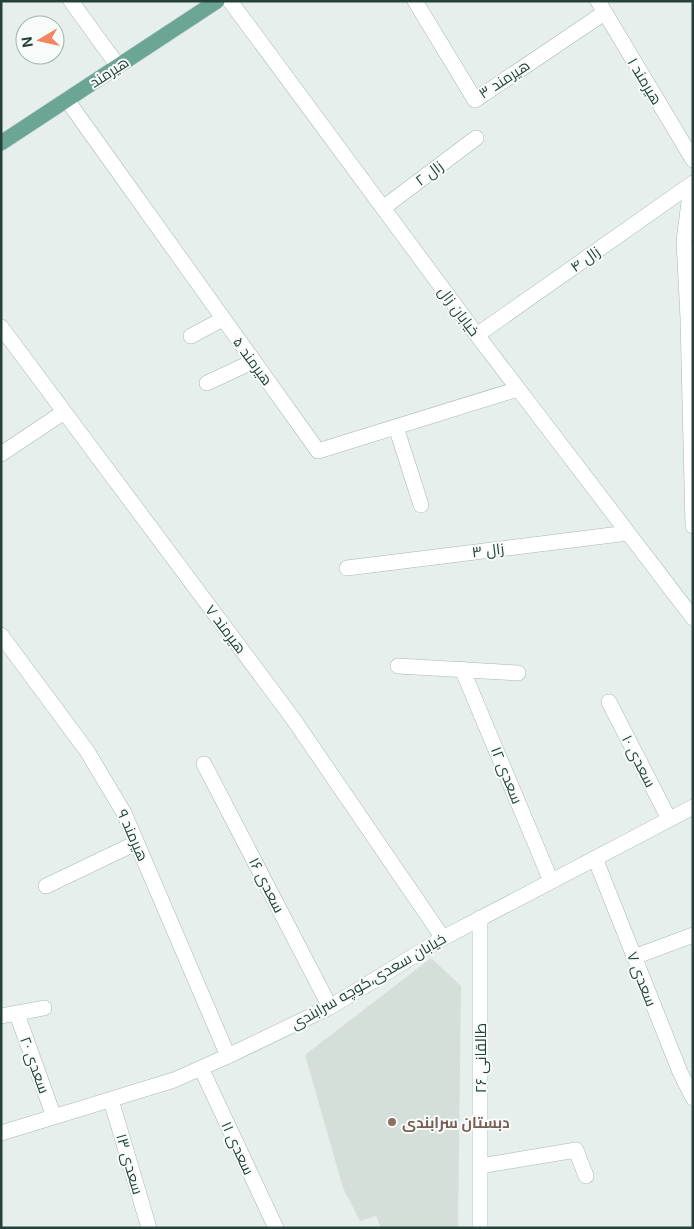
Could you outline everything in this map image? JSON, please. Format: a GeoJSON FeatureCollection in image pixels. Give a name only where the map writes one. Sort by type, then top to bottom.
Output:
{"type":"FeatureCollection","features":[{"type":"Feature","properties":{"kind":"main road","name":"هیرمند"},"geometry":{"type":"LineString","coordinates":[[1,143],[217,1]]}},
{"type":"Feature","properties":{"kind":"street"},"geometry":{"type":"LineString","coordinates":[[71,1],[118,66]]}},
{"type":"Feature","properties":{"kind":"street","name":"خیابان زال"},"geometry":{"type":"LineString","coordinates":[[230,1],[477,335],[693,618]]}},
{"type":"Feature","properties":{"kind":"street","name":"هیرمند ۳"},"geometry":{"type":"LineString","coordinates":[[415,1],[475,100],[601,4]]}},
{"type":"Feature","properties":{"kind":"street","name":"هیرمند ۱"},"geometry":{"type":"LineString","coordinates":[[601,4],[693,160]]}},
{"type":"Feature","properties":{"kind":"street","name":"هیرمند ۵"},"geometry":{"type":"LineString","coordinates":[[67,100],[318,451],[518,389]]}},
{"type":"Feature","properties":{"kind":"street","name":"زال ۲"},"geometry":{"type":"LineString","coordinates":[[383,208],[476,138]]}},
{"type":"Feature","properties":{"kind":"street","name":"زال ۴"},"geometry":{"type":"LineString","coordinates":[[477,335],[693,182]]}},
{"type":"Feature","properties":{"kind":"street"},"geometry":{"type":"LineString","coordinates":[[693,194],[688,202],[684,241],[688,318],[693,526]]}},
{"type":"Feature","properties":{"kind":"street"},"geometry":{"type":"LineString","coordinates":[[191,336],[223,319]]}},
{"type":"Feature","properties":{"kind":"street","name":"هیرمند ٧"},"geometry":{"type":"LineString","coordinates":[[1,327],[294,720],[443,938]]}},
{"type":"Feature","properties":{"kind":"street"},"geometry":{"type":"LineString","coordinates":[[208,383],[254,361]]}},
{"type":"Feature","properties":{"kind":"street"},"geometry":{"type":"LineString","coordinates":[[1,454],[64,412]]}},
{"type":"Feature","properties":{"kind":"street"},"geometry":{"type":"LineString","coordinates":[[396,427],[421,505]]}},
{"type":"Feature","properties":{"kind":"street","name":"زال ۳"},"geometry":{"type":"LineString","coordinates":[[347,568],[628,533]]}},
{"type":"Feature","properties":{"kind":"street","name":"هیرمند ٩"},"geometry":{"type":"LineString","coordinates":[[1,635],[87,751],[124,813],[228,1056]]}},
{"type":"Feature","properties":{"kind":"street"},"geometry":{"type":"LineString","coordinates":[[398,666],[518,673]]}},
{"type":"Feature","properties":{"kind":"street","name":"سعدی ۱۲"},"geometry":{"type":"LineString","coordinates":[[462,670],[551,881]]}},
{"type":"Feature","properties":{"kind":"street","name":"سعدی ۱۰"},"geometry":{"type":"LineString","coordinates":[[609,702],[670,819]]}},
{"type":"Feature","properties":{"kind":"street","name":"سعدی ۱۶"},"geometry":{"type":"LineString","coordinates":[[204,764],[330,1006]]}},
{"type":"Feature","properties":{"kind":"street","name":"خیابان سعدی،کوچه سرابندی"},"geometry":{"type":"LineString","coordinates":[[1,1133],[174,1080],[228,1056],[330,1006],[443,938],[693,807]]}},
{"type":"Feature","properties":{"kind":"street"},"geometry":{"type":"LineString","coordinates":[[46,886],[136,843]]}},
{"type":"Feature","properties":{"kind":"street","name":"سعدی ۷"},"geometry":{"type":"LineString","coordinates":[[596,858],[680,1072],[693,1098]]}},
{"type":"Feature","properties":{"kind":"street","name":"طالقانی ۲۶"},"geometry":{"type":"LineString","coordinates":[[480,918],[480,1228]]}},
{"type":"Feature","properties":{"kind":"street"},"geometry":{"type":"LineString","coordinates":[[634,957],[693,935]]}},
{"type":"Feature","properties":{"kind":"street"},"geometry":{"type":"LineString","coordinates":[[1,1016],[44,1008]]}},
{"type":"Feature","properties":{"kind":"street","name":"سعدی ۲۰"},"geometry":{"type":"LineString","coordinates":[[17,1014],[54,1117]]}},
{"type":"Feature","properties":{"kind":"street","name":"سعدی ۱۱"},"geometry":{"type":"LineString","coordinates":[[201,1068],[276,1228]]}},
{"type":"Feature","properties":{"kind":"street","name":"سعدی ۱۳"},"geometry":{"type":"LineString","coordinates":[[111,1100],[148,1228]]}},
{"type":"Feature","properties":{"kind":"street"},"geometry":{"type":"LineString","coordinates":[[480,1166],[576,1150],[586,1176]]}},
{"type":"Feature","properties":{"kind":"shaded area","name":"دبستان سرابندی"},"geometry":{"type":"Polygon","coordinates":[[[431,958],[461,986],[458,1228],[381,1228],[376,1216],[360,1221],[343,1188],[305,1055],[431,958]]]}},
{"type":"Feature","properties":{"kind":"place","name":"دبستان سرابندی"},"geometry":{"type":"Point","coordinates":[392,1122]}}]}
